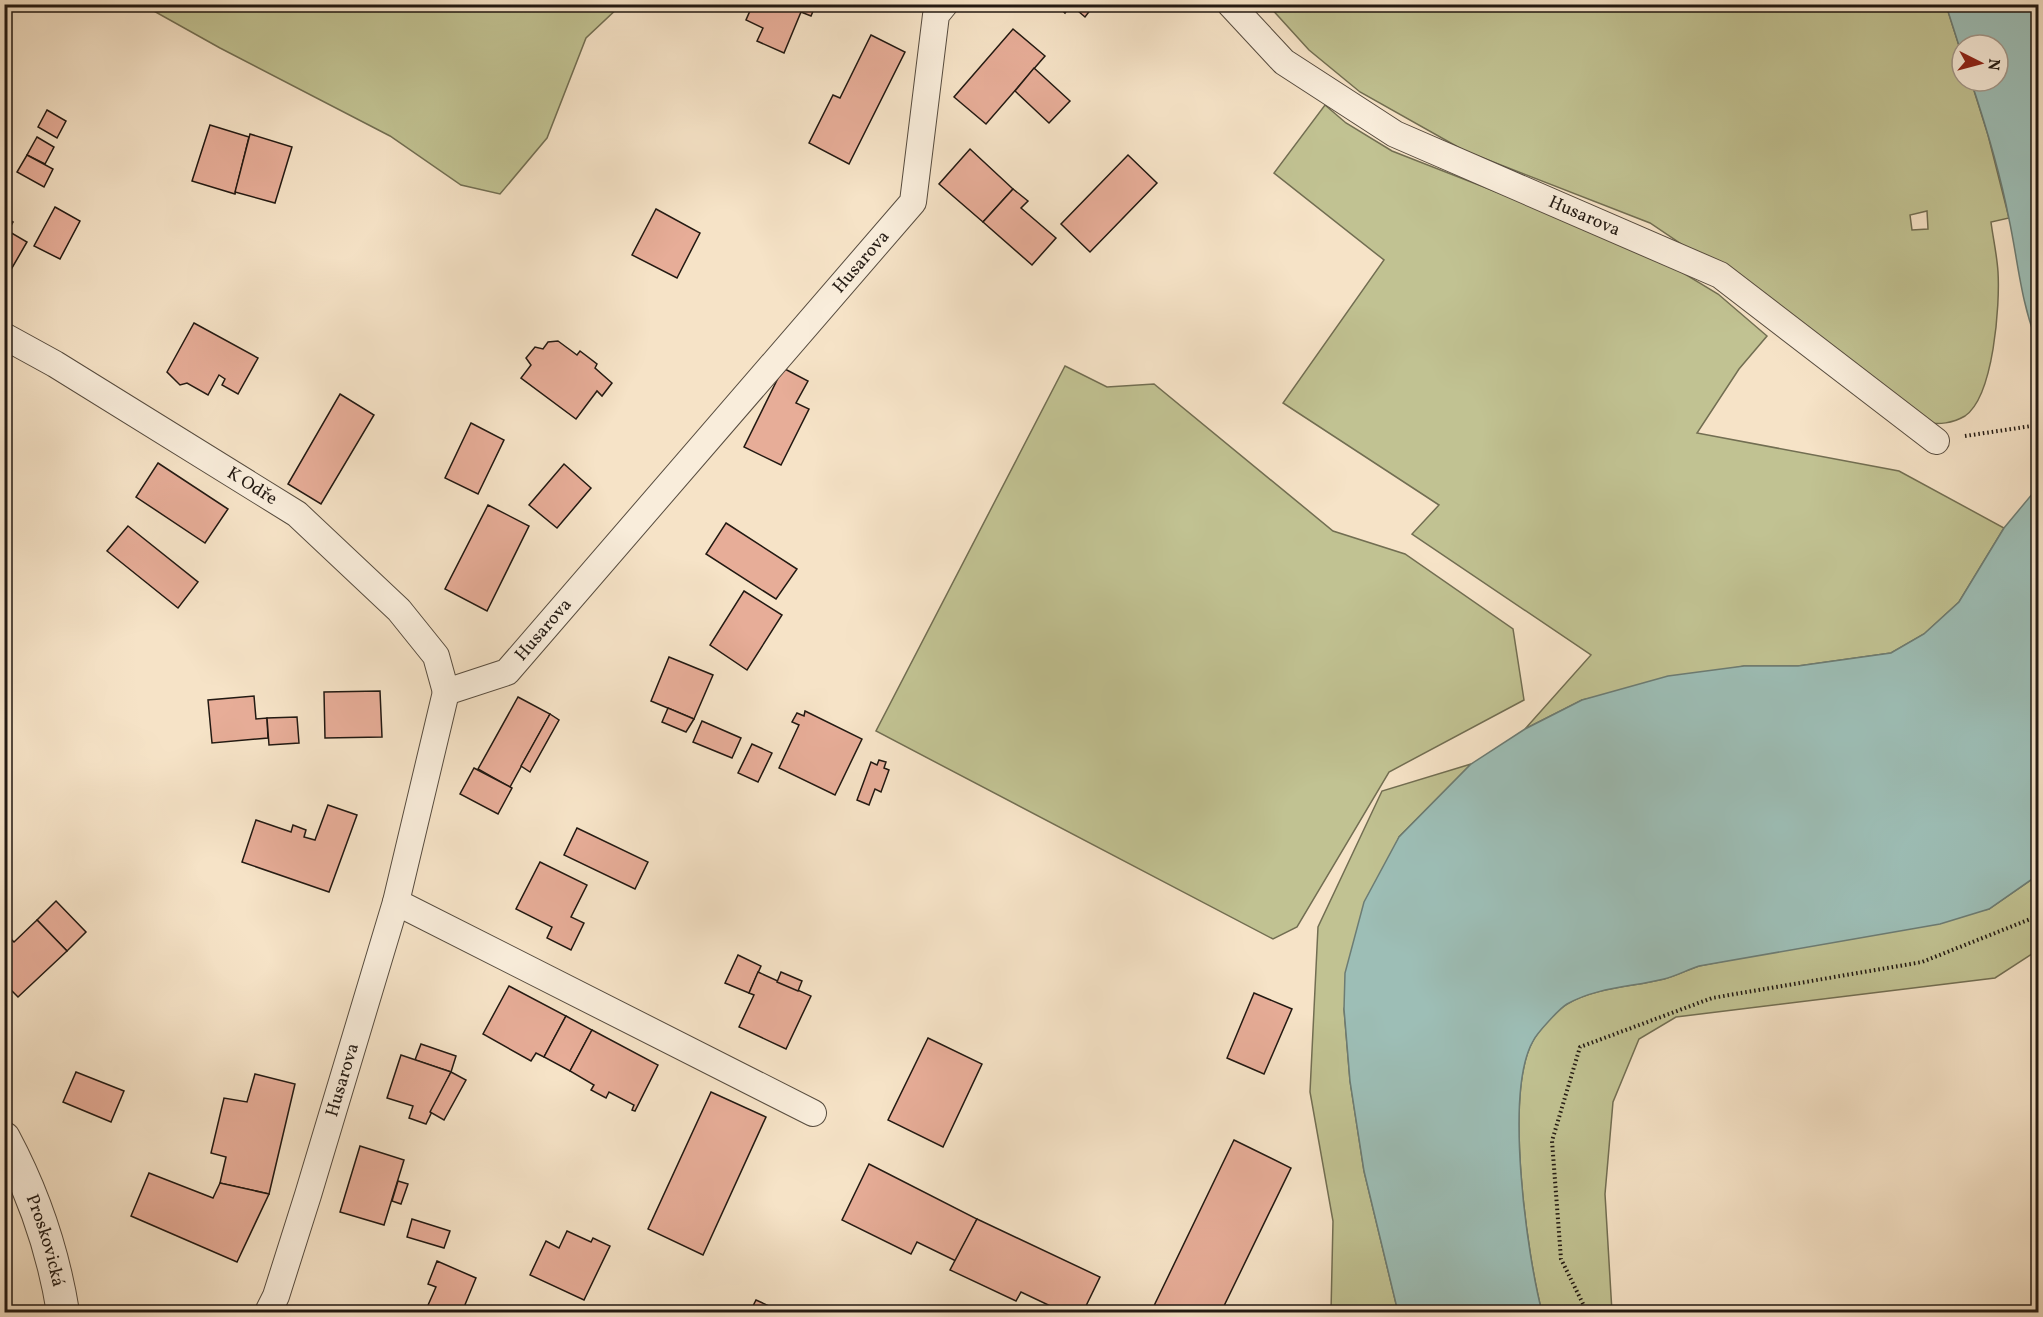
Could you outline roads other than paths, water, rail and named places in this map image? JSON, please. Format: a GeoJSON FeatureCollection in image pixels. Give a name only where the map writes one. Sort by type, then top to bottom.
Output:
{"type":"FeatureCollection","features":[{"type":"Feature","properties":{"kind":"street","name":"Husarova"},"geometry":{"type":"LineString","coordinates":[[268,1312],[304,1206],[396,902],[446,692],[507,672],[913,202],[936,15],[945,4]]}},
{"type":"Feature","properties":{"kind":"street","name":"Husarova"},"geometry":{"type":"LineString","coordinates":[[1230,4],[1284,62],[1395,134],[1720,276],[1936,441]]}},
{"type":"Feature","properties":{"kind":"street","name":"K Odře"},"geometry":{"type":"LineString","coordinates":[[4,336],[55,364],[297,514],[399,610],[435,656],[446,692]]}},
{"type":"Feature","properties":{"kind":"street"},"geometry":{"type":"LineString","coordinates":[[396,902],[813,1113]]}},
{"type":"Feature","properties":{"kind":"street","name":"Proskovická"},"geometry":{"type":"LineString","coordinates":[[4,1138],[34,1199],[45,1231],[63,1312]]}},
{"type":"Feature","properties":{"kind":"water"},"geometry":{"type":"Polygon","coordinates":[[[1946,5],[2038,5],[2038,344],[2024,298],[1997,167],[1975,93],[2010,93],[2010,33],[1955,33],[1946,5]]]}},
{"type":"Feature","properties":{"kind":"water"},"geometry":{"type":"Polygon","coordinates":[[[2038,487],[2038,875],[1989,909],[1940,924],[1699,966],[1664,979],[1590,994],[1567,1004],[1559,1010],[1533,1041],[1524,1065],[1520,1097],[1519,1134],[1525,1215],[1542,1312],[1398,1312],[1364,1171],[1350,1081],[1344,1009],[1345,973],[1364,902],[1399,837],[1471,764],[1525,729],[1582,700],[1668,676],[1744,666],[1798,666],[1891,653],[1924,634],[1959,602],[2004,528],[2038,487]]]}}]}
